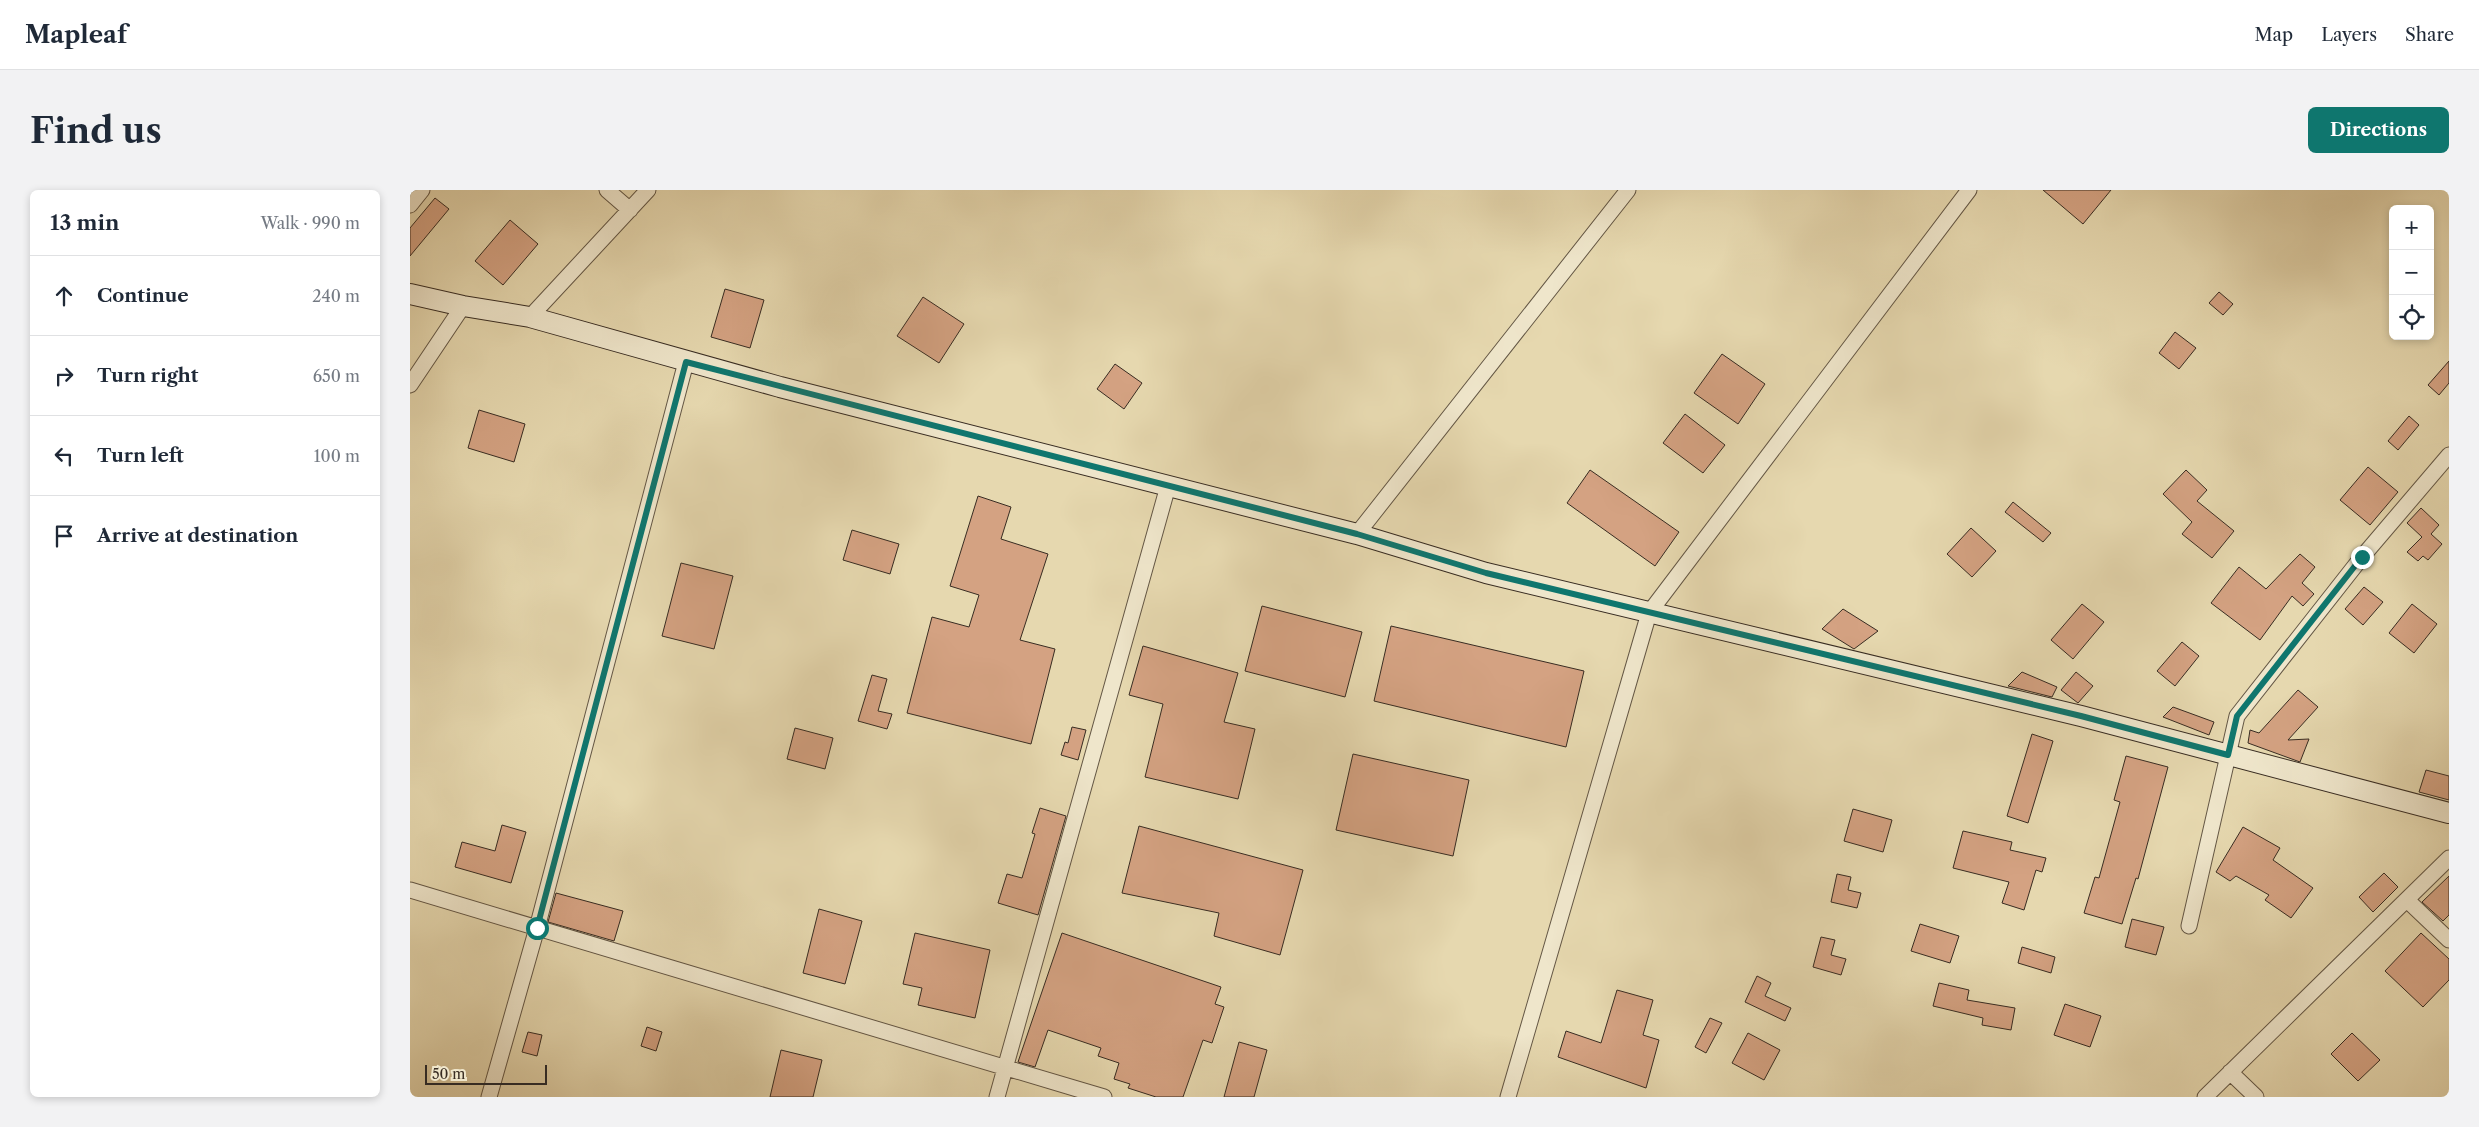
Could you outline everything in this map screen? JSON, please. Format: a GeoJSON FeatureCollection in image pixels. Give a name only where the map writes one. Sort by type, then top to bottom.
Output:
{"type":"FeatureCollection","features":[{"type":"Feature","properties":{"kind":"street"},"geometry":{"type":"LineString","coordinates":[[410,205],[422,190]]}},
{"type":"Feature","properties":{"kind":"street"},"geometry":{"type":"LineString","coordinates":[[607,190],[630,210]]}},
{"type":"Feature","properties":{"kind":"street"},"geometry":{"type":"LineString","coordinates":[[530,318],[648,190]]}},
{"type":"Feature","properties":{"kind":"street"},"geometry":{"type":"LineString","coordinates":[[1357,534],[1628,190]]}},
{"type":"Feature","properties":{"kind":"street"},"geometry":{"type":"LineString","coordinates":[[1508,1097],[1649,614],[1968,190]]}},
{"type":"Feature","properties":{"kind":"street"},"geometry":{"type":"LineString","coordinates":[[410,294],[530,318],[686,362],[1357,534],[1486,573],[1649,614],[2081,716],[2449,813]]}},
{"type":"Feature","properties":{"kind":"street"},"geometry":{"type":"LineString","coordinates":[[410,385],[463,306]]}},
{"type":"Feature","properties":{"kind":"street"},"geometry":{"type":"LineString","coordinates":[[489,1097],[537,928],[686,362]]}},
{"type":"Feature","properties":{"kind":"street"},"geometry":{"type":"LineString","coordinates":[[2189,926],[2237,716],[2362,557],[2449,455]]}},
{"type":"Feature","properties":{"kind":"street"},"geometry":{"type":"LineString","coordinates":[[997,1097],[1168,486]]}},
{"type":"Feature","properties":{"kind":"street"},"geometry":{"type":"LineString","coordinates":[[2205,1097],[2449,858]]}},
{"type":"Feature","properties":{"kind":"street"},"geometry":{"type":"LineString","coordinates":[[410,890],[1104,1097]]}},
{"type":"Feature","properties":{"kind":"street"},"geometry":{"type":"LineString","coordinates":[[2407,900],[2449,940]]}},
{"type":"Feature","properties":{"kind":"street"},"geometry":{"type":"LineString","coordinates":[[2230,1072],[2256,1097]]}},
{"type":"Feature","properties":{"kind":"building"},"geometry":{"type":"Polygon","coordinates":[[[2043,190],[2111,190],[2083,224],[2043,190]]]}},
{"type":"Feature","properties":{"kind":"building"},"geometry":{"type":"Polygon","coordinates":[[[435,198],[449,209],[410,256],[410,228],[435,198]]]}},
{"type":"Feature","properties":{"kind":"building"},"geometry":{"type":"Polygon","coordinates":[[[510,220],[538,244],[503,285],[475,261],[510,220]]]}},
{"type":"Feature","properties":{"kind":"building"},"geometry":{"type":"Polygon","coordinates":[[[725,289],[764,300],[750,348],[711,337],[725,289]]]}},
{"type":"Feature","properties":{"kind":"building"},"geometry":{"type":"Polygon","coordinates":[[[2219,292],[2233,304],[2223,315],[2209,303],[2219,292]]]}},
{"type":"Feature","properties":{"kind":"building"},"geometry":{"type":"Polygon","coordinates":[[[923,297],[964,324],[939,363],[897,336],[923,297]]]}},
{"type":"Feature","properties":{"kind":"building"},"geometry":{"type":"Polygon","coordinates":[[[2175,332],[2196,348],[2179,369],[2159,353],[2175,332]]]}},
{"type":"Feature","properties":{"kind":"building"},"geometry":{"type":"Polygon","coordinates":[[[1722,354],[1765,384],[1738,424],[1694,393],[1722,354]]]}},
{"type":"Feature","properties":{"kind":"building"},"geometry":{"type":"Polygon","coordinates":[[[2449,361],[2449,383],[2439,395],[2428,385],[2449,361]]]}},
{"type":"Feature","properties":{"kind":"building"},"geometry":{"type":"Polygon","coordinates":[[[1115,364],[1142,383],[1124,409],[1097,389],[1115,364]]]}},
{"type":"Feature","properties":{"kind":"building"},"geometry":{"type":"Polygon","coordinates":[[[479,410],[525,424],[514,462],[468,448],[479,410]]]}},
{"type":"Feature","properties":{"kind":"building"},"geometry":{"type":"Polygon","coordinates":[[[1685,414],[1725,445],[1703,473],[1663,443],[1685,414]]]}},
{"type":"Feature","properties":{"kind":"building"},"geometry":{"type":"Polygon","coordinates":[[[2409,416],[2419,425],[2398,450],[2388,441],[2409,416]]]}},
{"type":"Feature","properties":{"kind":"building"},"geometry":{"type":"Polygon","coordinates":[[[2368,467],[2398,492],[2370,525],[2340,500],[2368,467]]]}},
{"type":"Feature","properties":{"kind":"building"},"geometry":{"type":"Polygon","coordinates":[[[1590,470],[1679,532],[1655,566],[1567,503],[1590,470]]]}},
{"type":"Feature","properties":{"kind":"building"},"geometry":{"type":"Polygon","coordinates":[[[2186,470],[2207,490],[2197,501],[2234,531],[2212,558],[2182,534],[2192,522],[2163,494],[2186,470]]]}},
{"type":"Feature","properties":{"kind":"building"},"geometry":{"type":"Polygon","coordinates":[[[978,496],[1011,507],[1001,539],[1048,554],[1020,640],[1055,649],[1031,744],[907,713],[932,617],[969,627],[979,595],[950,586],[978,496]]]}},
{"type":"Feature","properties":{"kind":"building"},"geometry":{"type":"Polygon","coordinates":[[[2013,502],[2051,533],[2043,542],[2005,512],[2013,502]]]}},
{"type":"Feature","properties":{"kind":"building"},"geometry":{"type":"Polygon","coordinates":[[[2421,508],[2439,525],[2431,534],[2442,544],[2428,560],[2423,556],[2418,561],[2407,552],[2422,537],[2407,523],[2421,508]]]}},
{"type":"Feature","properties":{"kind":"building"},"geometry":{"type":"Polygon","coordinates":[[[1971,528],[1996,551],[1972,577],[1947,554],[1971,528]]]}},
{"type":"Feature","properties":{"kind":"building"},"geometry":{"type":"Polygon","coordinates":[[[852,530],[899,544],[890,574],[843,560],[852,530]]]}},
{"type":"Feature","properties":{"kind":"building"},"geometry":{"type":"Polygon","coordinates":[[[2300,554],[2315,567],[2302,583],[2314,594],[2303,606],[2292,596],[2260,640],[2211,603],[2239,567],[2266,589],[2300,554]]]}},
{"type":"Feature","properties":{"kind":"building"},"geometry":{"type":"Polygon","coordinates":[[[681,563],[733,576],[714,649],[662,636],[681,563]]]}},
{"type":"Feature","properties":{"kind":"building"},"geometry":{"type":"Polygon","coordinates":[[[2364,587],[2383,602],[2363,625],[2345,609],[2364,587]]]}},
{"type":"Feature","properties":{"kind":"building"},"geometry":{"type":"Polygon","coordinates":[[[2082,604],[2104,622],[2073,659],[2051,640],[2082,604]]]}},
{"type":"Feature","properties":{"kind":"building"},"geometry":{"type":"Polygon","coordinates":[[[2412,604],[2437,624],[2414,653],[2389,633],[2412,604]]]}},
{"type":"Feature","properties":{"kind":"building"},"geometry":{"type":"Polygon","coordinates":[[[1262,606],[1362,632],[1345,697],[1245,671],[1262,606]]]}},
{"type":"Feature","properties":{"kind":"building"},"geometry":{"type":"Polygon","coordinates":[[[1843,609],[1878,631],[1854,649],[1822,629],[1843,609]]]}},
{"type":"Feature","properties":{"kind":"building"},"geometry":{"type":"Polygon","coordinates":[[[1391,626],[1584,671],[1566,747],[1374,701],[1391,626]]]}},
{"type":"Feature","properties":{"kind":"building"},"geometry":{"type":"Polygon","coordinates":[[[2182,642],[2199,656],[2175,686],[2157,671],[2182,642]]]}},
{"type":"Feature","properties":{"kind":"building"},"geometry":{"type":"Polygon","coordinates":[[[1143,646],[1238,673],[1224,722],[1255,729],[1238,799],[1145,777],[1163,704],[1129,695],[1143,646]]]}},
{"type":"Feature","properties":{"kind":"building"},"geometry":{"type":"Polygon","coordinates":[[[2022,672],[2057,687],[2052,697],[2008,686],[2022,672]]]}},
{"type":"Feature","properties":{"kind":"building"},"geometry":{"type":"Polygon","coordinates":[[[2076,672],[2093,686],[2078,703],[2061,690],[2076,672]]]}},
{"type":"Feature","properties":{"kind":"building"},"geometry":{"type":"Polygon","coordinates":[[[872,675],[887,679],[878,711],[892,714],[887,729],[858,721],[872,675]]]}},
{"type":"Feature","properties":{"kind":"building"},"geometry":{"type":"Polygon","coordinates":[[[2298,690],[2318,707],[2288,740],[2309,739],[2300,762],[2248,743],[2250,730],[2259,733],[2298,690]]]}},
{"type":"Feature","properties":{"kind":"building"},"geometry":{"type":"Polygon","coordinates":[[[2173,707],[2214,722],[2209,735],[2163,717],[2173,707]]]}},
{"type":"Feature","properties":{"kind":"building"},"geometry":{"type":"Polygon","coordinates":[[[1072,727],[1086,730],[1078,760],[1061,755],[1065,742],[1068,743],[1072,727]]]}},
{"type":"Feature","properties":{"kind":"building"},"geometry":{"type":"Polygon","coordinates":[[[795,728],[833,738],[825,769],[787,759],[795,728]]]}},
{"type":"Feature","properties":{"kind":"building"},"geometry":{"type":"Polygon","coordinates":[[[2032,734],[2053,741],[2028,823],[2007,816],[2032,734]]]}},
{"type":"Feature","properties":{"kind":"building"},"geometry":{"type":"Polygon","coordinates":[[[1353,754],[1469,780],[1453,856],[1336,830],[1353,754]]]}},
{"type":"Feature","properties":{"kind":"building"},"geometry":{"type":"Polygon","coordinates":[[[2126,756],[2168,767],[2138,879],[2136,878],[2122,924],[2084,913],[2095,877],[2099,878],[2120,802],[2114,800],[2126,756]]]}},
{"type":"Feature","properties":{"kind":"building"},"geometry":{"type":"Polygon","coordinates":[[[2426,770],[2449,776],[2449,800],[2419,792],[2426,770]]]}},
{"type":"Feature","properties":{"kind":"building"},"geometry":{"type":"Polygon","coordinates":[[[1040,808],[1066,816],[1038,915],[998,903],[1007,874],[1022,878],[1035,834],[1032,833],[1040,808]]]}},
{"type":"Feature","properties":{"kind":"building"},"geometry":{"type":"Polygon","coordinates":[[[1853,809],[1892,820],[1883,852],[1844,841],[1853,809]]]}},
{"type":"Feature","properties":{"kind":"building"},"geometry":{"type":"Polygon","coordinates":[[[502,825],[526,832],[511,883],[455,867],[462,842],[495,851],[502,825]]]}},
{"type":"Feature","properties":{"kind":"building"},"geometry":{"type":"Polygon","coordinates":[[[1139,826],[1303,870],[1280,955],[1214,936],[1219,913],[1122,893],[1139,826]]]}},
{"type":"Feature","properties":{"kind":"building"},"geometry":{"type":"Polygon","coordinates":[[[2243,827],[2280,848],[2273,860],[2313,888],[2291,918],[2265,900],[2269,895],[2236,876],[2230,881],[2216,872],[2243,827]]]}},
{"type":"Feature","properties":{"kind":"building"},"geometry":{"type":"Polygon","coordinates":[[[1963,831],[2012,842],[2010,850],[2046,858],[2042,872],[2036,870],[2024,910],[2002,903],[2009,882],[1953,868],[1963,831]]]}},
{"type":"Feature","properties":{"kind":"building"},"geometry":{"type":"Polygon","coordinates":[[[2384,873],[2398,887],[2373,912],[2359,897],[2384,873]]]}},
{"type":"Feature","properties":{"kind":"building"},"geometry":{"type":"Polygon","coordinates":[[[1837,874],[1851,877],[1848,890],[1861,893],[1857,908],[1831,902],[1837,874]]]}},
{"type":"Feature","properties":{"kind":"building"},"geometry":{"type":"Polygon","coordinates":[[[2449,876],[2449,915],[2443,921],[2422,902],[2449,876]]]}},
{"type":"Feature","properties":{"kind":"building"},"geometry":{"type":"Polygon","coordinates":[[[556,893],[623,911],[614,941],[548,922],[556,893]]]}},
{"type":"Feature","properties":{"kind":"building"},"geometry":{"type":"Polygon","coordinates":[[[819,909],[862,921],[845,984],[803,973],[819,909]]]}},
{"type":"Feature","properties":{"kind":"building"},"geometry":{"type":"Polygon","coordinates":[[[2132,919],[2164,927],[2156,955],[2125,947],[2132,919]]]}},
{"type":"Feature","properties":{"kind":"building"},"geometry":{"type":"Polygon","coordinates":[[[1920,924],[1959,936],[1950,963],[1911,951],[1920,924]]]}},
{"type":"Feature","properties":{"kind":"building"},"geometry":{"type":"Polygon","coordinates":[[[915,933],[990,950],[975,1018],[918,1005],[922,988],[903,984],[915,933]]]}},
{"type":"Feature","properties":{"kind":"building"},"geometry":{"type":"Polygon","coordinates":[[[1062,933],[1221,987],[1215,1004],[1224,1007],[1212,1043],[1203,1040],[1183,1097],[1156,1097],[1128,1088],[1130,1084],[1114,1079],[1119,1063],[1098,1056],[1101,1048],[1048,1030],[1035,1067],[1018,1062],[1062,933]]]}},
{"type":"Feature","properties":{"kind":"building"},"geometry":{"type":"Polygon","coordinates":[[[2421,933],[2449,959],[2449,980],[2423,1007],[2385,971],[2421,933]]]}},
{"type":"Feature","properties":{"kind":"building"},"geometry":{"type":"Polygon","coordinates":[[[1821,937],[1835,940],[1831,955],[1846,959],[1841,975],[1813,967],[1821,937]]]}},
{"type":"Feature","properties":{"kind":"building"},"geometry":{"type":"Polygon","coordinates":[[[2022,947],[2055,957],[2051,973],[2018,963],[2022,947]]]}},
{"type":"Feature","properties":{"kind":"building"},"geometry":{"type":"Polygon","coordinates":[[[1757,976],[1771,983],[1765,996],[1791,1008],[1785,1021],[1745,1002],[1757,976]]]}},
{"type":"Feature","properties":{"kind":"building"},"geometry":{"type":"Polygon","coordinates":[[[1939,983],[1969,990],[1967,1000],[2015,1008],[2011,1030],[1982,1025],[1983,1018],[1933,1006],[1939,983]]]}},
{"type":"Feature","properties":{"kind":"building"},"geometry":{"type":"Polygon","coordinates":[[[1617,990],[1653,1000],[1643,1035],[1659,1040],[1646,1088],[1558,1057],[1566,1031],[1601,1043],[1617,990]]]}},
{"type":"Feature","properties":{"kind":"building"},"geometry":{"type":"Polygon","coordinates":[[[2065,1004],[2101,1016],[2090,1047],[2054,1035],[2065,1004]]]}},
{"type":"Feature","properties":{"kind":"building"},"geometry":{"type":"Polygon","coordinates":[[[1710,1018],[1722,1023],[1706,1053],[1695,1047],[1710,1018]]]}},
{"type":"Feature","properties":{"kind":"building"},"geometry":{"type":"Polygon","coordinates":[[[647,1027],[662,1032],[656,1051],[641,1046],[647,1027]]]}},
{"type":"Feature","properties":{"kind":"building"},"geometry":{"type":"Polygon","coordinates":[[[528,1032],[542,1035],[537,1056],[522,1052],[528,1032]]]}},
{"type":"Feature","properties":{"kind":"building"},"geometry":{"type":"Polygon","coordinates":[[[1748,1033],[1780,1050],[1764,1080],[1732,1063],[1748,1033]]]}},
{"type":"Feature","properties":{"kind":"building"},"geometry":{"type":"Polygon","coordinates":[[[2352,1033],[2380,1060],[2358,1081],[2331,1054],[2352,1033]]]}},
{"type":"Feature","properties":{"kind":"building"},"geometry":{"type":"Polygon","coordinates":[[[1239,1042],[1267,1050],[1254,1097],[1224,1097],[1239,1042]]]}},
{"type":"Feature","properties":{"kind":"building"},"geometry":{"type":"Polygon","coordinates":[[[781,1050],[822,1060],[813,1097],[770,1097],[781,1050]]]}},
{"type":"Feature","properties":{"kind":"route"},"geometry":{"type":"LineString","coordinates":[[537,928],[686,362],[1357,534],[1486,573],[1649,614],[2081,716],[2228,755],[2237,716],[2362,557]]}}]}
